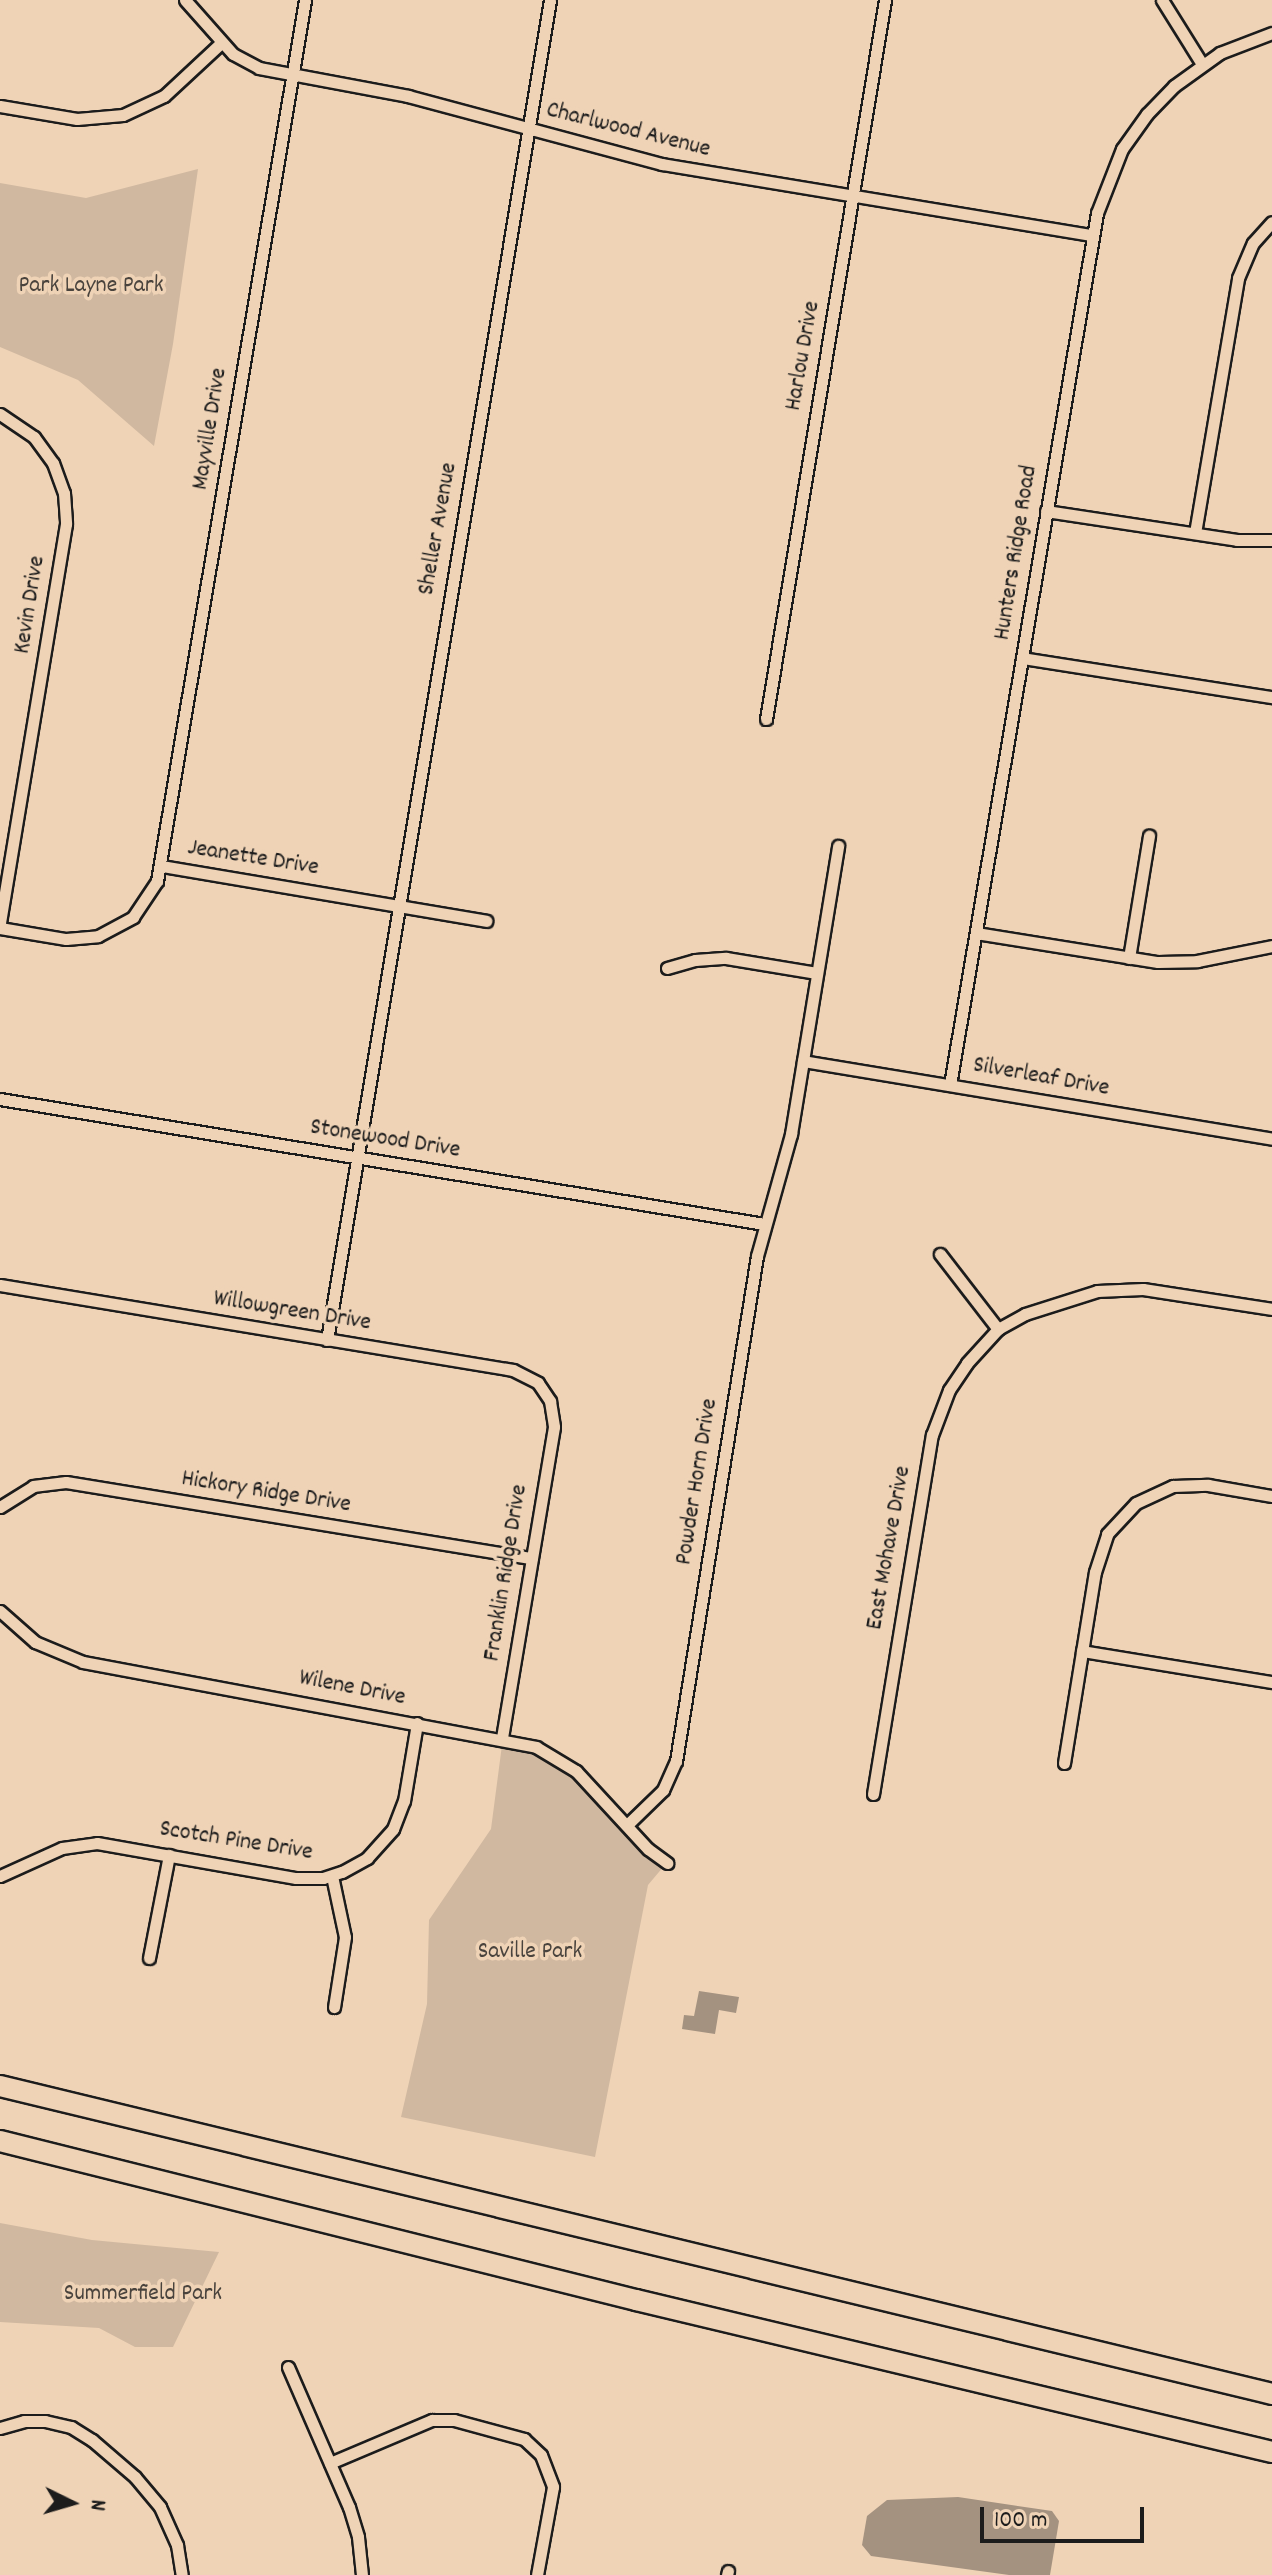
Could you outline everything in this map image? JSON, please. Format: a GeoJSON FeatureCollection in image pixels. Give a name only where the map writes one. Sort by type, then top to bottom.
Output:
{"type":"FeatureCollection","features":[{"type":"Feature","properties":{"kind":"highway"},"geometry":{"type":"LineString","coordinates":[[0,2086],[1272,2394]]}},
{"type":"Feature","properties":{"kind":"highway"},"geometry":{"type":"LineString","coordinates":[[0,2141],[636,2300],[1272,2452]]}},
{"type":"Feature","properties":{"kind":"street","name":"Charlwood Avenue"},"geometry":{"type":"LineString","coordinates":[[185,0],[221,43],[243,62],[293,75],[408,96],[662,164],[1092,235]]}},
{"type":"Feature","properties":{"kind":"street","name":"Mayville Drive"},"geometry":{"type":"LineString","coordinates":[[162,866],[305,0]]}},
{"type":"Feature","properties":{"kind":"street","name":"Sheller Avenue"},"geometry":{"type":"LineString","coordinates":[[327,1340],[550,0]]}},
{"type":"Feature","properties":{"kind":"street","name":"Harlou Drive"},"geometry":{"type":"LineString","coordinates":[[766,719],[885,0]]}},
{"type":"Feature","properties":{"kind":"street"},"geometry":{"type":"LineString","coordinates":[[1162,0],[1202,64]]}},
{"type":"Feature","properties":{"kind":"street","name":"Hunters Ridge Road"},"geometry":{"type":"LineString","coordinates":[[950,1085],[1092,235],[1108,178],[1134,131],[1174,86],[1202,64],[1241,43],[1272,33]]}},
{"type":"Feature","properties":{"kind":"street"},"geometry":{"type":"LineString","coordinates":[[0,106],[77,119],[123,115],[164,96],[221,43]]}},
{"type":"Feature","properties":{"kind":"street"},"geometry":{"type":"LineString","coordinates":[[1195,533],[1238,278],[1253,243],[1272,222]]}},
{"type":"Feature","properties":{"kind":"street","name":"Kevin Drive"},"geometry":{"type":"LineString","coordinates":[[0,414],[23,427],[45,450],[60,477],[66,508],[0,926]]}},
{"type":"Feature","properties":{"kind":"street"},"geometry":{"type":"LineString","coordinates":[[1046,511],[1237,540],[1272,540]]}},
{"type":"Feature","properties":{"kind":"street"},"geometry":{"type":"LineString","coordinates":[[1022,658],[1272,697]]}},
{"type":"Feature","properties":{"kind":"street"},"geometry":{"type":"LineString","coordinates":[[1129,958],[1149,836]]}},
{"type":"Feature","properties":{"kind":"street","name":"Powder Horn Drive"},"geometry":{"type":"LineString","coordinates":[[628,1824],[663,1790],[676,1761],[764,1224],[791,1134],[838,846]]}},
{"type":"Feature","properties":{"kind":"street","name":"Jeanette Drive"},"geometry":{"type":"LineString","coordinates":[[0,926],[66,939],[85,939],[111,931],[143,906],[162,866],[486,921]]}},
{"type":"Feature","properties":{"kind":"street"},"geometry":{"type":"LineString","coordinates":[[976,933],[1129,958],[1197,961],[1272,946]]}},
{"type":"Feature","properties":{"kind":"street"},"geometry":{"type":"LineString","coordinates":[[667,968],[695,960],[726,958],[817,973]]}},
{"type":"Feature","properties":{"kind":"street","name":"Silverleaf Drive"},"geometry":{"type":"LineString","coordinates":[[803,1061],[1272,1139]]}},
{"type":"Feature","properties":{"kind":"street","name":"Stonewood Drive"},"geometry":{"type":"LineString","coordinates":[[0,1099],[764,1224]]}},
{"type":"Feature","properties":{"kind":"street"},"geometry":{"type":"LineString","coordinates":[[940,1254],[998,1329],[1045,1304],[1115,1289],[1143,1289],[1272,1309]]}},
{"type":"Feature","properties":{"kind":"street","name":"Willowgreen Drive"},"geometry":{"type":"LineString","coordinates":[[0,1285],[520,1372],[543,1388],[554,1415]]}},
{"type":"Feature","properties":{"kind":"street","name":"East Mohave Drive"},"geometry":{"type":"LineString","coordinates":[[873,1794],[932,1435],[949,1390],[998,1329]]}},
{"type":"Feature","properties":{"kind":"street","name":"Franklin Ridge Drive"},"geometry":{"type":"LineString","coordinates":[[502,1739],[554,1415]]}},
{"type":"Feature","properties":{"kind":"street","name":"Hickory Ridge Drive"},"geometry":{"type":"LineString","coordinates":[[0,1507],[33,1486],[66,1482],[532,1558]]}},
{"type":"Feature","properties":{"kind":"street"},"geometry":{"type":"LineString","coordinates":[[1064,1763],[1100,1552],[1107,1534],[1127,1511],[1157,1491],[1192,1484],[1272,1496]]}},
{"type":"Feature","properties":{"kind":"street","name":"Wilene Drive"},"geometry":{"type":"LineString","coordinates":[[0,1611],[45,1648],[83,1662],[536,1747],[565,1762],[628,1824],[648,1849],[667,1863]]}},
{"type":"Feature","properties":{"kind":"street"},"geometry":{"type":"LineString","coordinates":[[1082,1651],[1272,1682]]}},
{"type":"Feature","properties":{"kind":"street","name":"Scotch Pine Drive"},"geometry":{"type":"LineString","coordinates":[[0,1876],[53,1851],[81,1844],[106,1844],[296,1878],[332,1876],[367,1858],[393,1829],[404,1801],[417,1723]]}},
{"type":"Feature","properties":{"kind":"street"},"geometry":{"type":"LineString","coordinates":[[149,1958],[169,1855]]}},
{"type":"Feature","properties":{"kind":"street"},"geometry":{"type":"LineString","coordinates":[[332,1876],[345,1937],[334,2007]]}},
{"type":"Feature","properties":{"kind":"street"},"geometry":{"type":"LineString","coordinates":[[288,2367],[354,2522],[362,2575]]}},
{"type":"Feature","properties":{"kind":"street"},"geometry":{"type":"LineString","coordinates":[[330,2463],[432,2420],[454,2420],[524,2439],[541,2455],[553,2487],[537,2575]]}},
{"type":"Feature","properties":{"kind":"street"},"geometry":{"type":"LineString","coordinates":[[0,2428],[24,2421],[45,2421],[71,2427],[92,2440],[135,2477],[160,2507],[177,2545],[182,2575]]}},
{"type":"Feature","properties":{"kind":"green space","name":"Park Layne Park"},"geometry":{"type":"Polygon","coordinates":[[[198,169],[173,344],[154,446],[78,380],[0,347],[0,183],[86,198],[198,169]]]}},
{"type":"Feature","properties":{"kind":"green space","name":"Saville Park"},"geometry":{"type":"Polygon","coordinates":[[[502,1745],[536,1753],[562,1767],[664,1866],[648,1885],[595,2157],[401,2117],[427,2004],[429,1920],[491,1829],[502,1745]]]}},
{"type":"Feature","properties":{"kind":"green space","name":"Summerfield Park"},"geometry":{"type":"Polygon","coordinates":[[[0,2223],[92,2240],[219,2252],[173,2347],[135,2347],[99,2328],[0,2322],[0,2223]]]}},
{"type":"Feature","properties":{"kind":"shaded area"},"geometry":{"type":"Polygon","coordinates":[[[699,1991],[739,1997],[736,2013],[719,2010],[715,2034],[682,2029],[684,2015],[694,2016],[699,1991]]]}},
{"type":"Feature","properties":{"kind":"shaded area"},"geometry":{"type":"Polygon","coordinates":[[[958,2497],[1052,2511],[1059,2521],[1050,2575],[1009,2575],[871,2556],[862,2545],[867,2516],[887,2500],[958,2497]]]}}]}
